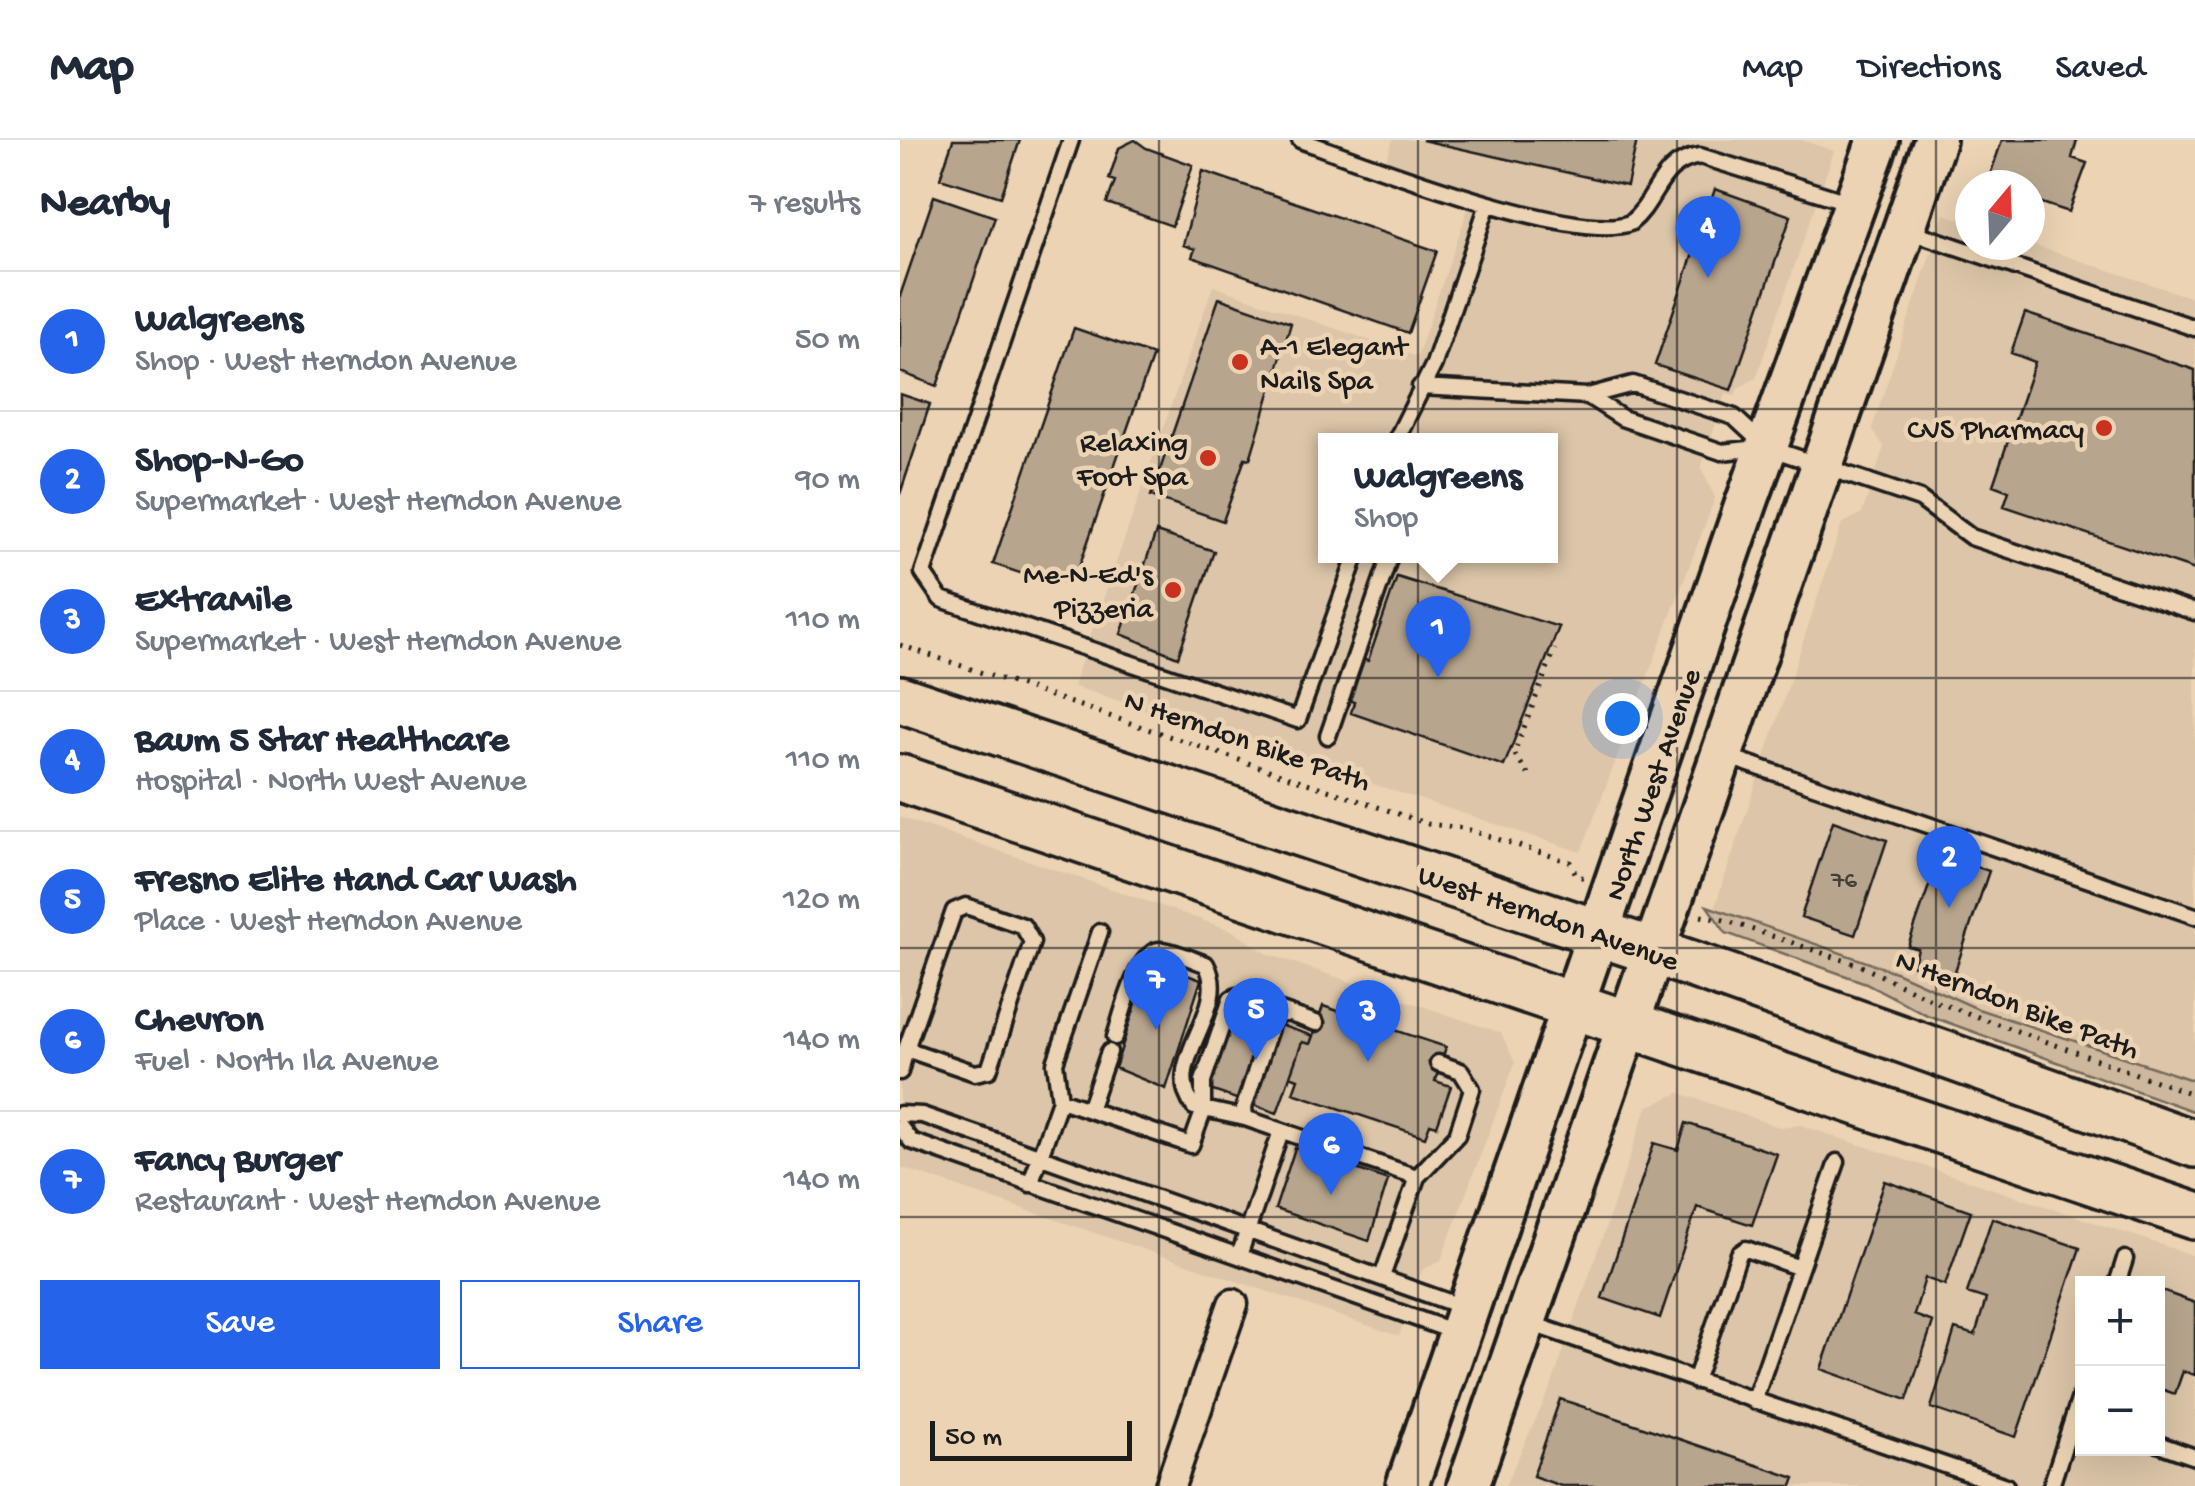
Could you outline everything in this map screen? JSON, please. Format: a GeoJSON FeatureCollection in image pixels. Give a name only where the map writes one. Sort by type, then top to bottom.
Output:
{"type":"FeatureCollection","features":[{"type":"Feature","properties":{"kind":"main road","name":"West Herndon Avenue"},"geometry":{"type":"LineString","coordinates":[[900,698],[1655,952],[2195,1144]]}},
{"type":"Feature","properties":{"kind":"main road"},"geometry":{"type":"LineString","coordinates":[[900,778],[2195,1216]]}},
{"type":"Feature","properties":{"kind":"street","name":"North West Avenue"},"geometry":{"type":"LineString","coordinates":[[1422,1478],[1464,1321],[1766,447],[1854,204],[1886,140]]}},
{"type":"Feature","properties":{"kind":"street"},"geometry":{"type":"LineString","coordinates":[[1886,140],[1892,196],[1904,229]]}},
{"type":"Feature","properties":{"kind":"street","name":"North West Avenue"},"geometry":{"type":"LineString","coordinates":[[1468,1486],[1935,140]]}},
{"type":"Feature","properties":{"kind":"street"},"geometry":{"type":"LineString","coordinates":[[1170,1486],[1233,1304]]}},
{"type":"Feature","properties":{"kind":"lane"},"geometry":{"type":"LineString","coordinates":[[1071,140],[923,573],[940,599],[1298,720],[1354,563]]}},
{"type":"Feature","properties":{"kind":"lane"},"geometry":{"type":"LineString","coordinates":[[1300,140],[1488,204],[1606,228],[1622,226],[1637,217],[1674,165],[1700,156],[1854,204]]}},
{"type":"Feature","properties":{"kind":"lane"},"geometry":{"type":"LineString","coordinates":[[1399,433],[1434,364],[1488,204]]}},
{"type":"Feature","properties":{"kind":"lane"},"geometry":{"type":"LineString","coordinates":[[1904,229],[2195,328]]}},
{"type":"Feature","properties":{"kind":"lane"},"geometry":{"type":"LineString","coordinates":[[1420,388],[1588,396],[1633,384],[1734,417],[1766,447]]}},
{"type":"Feature","properties":{"kind":"lane"},"geometry":{"type":"LineString","coordinates":[[1588,396],[1622,418],[1722,452],[1766,447],[1920,499],[1970,536],[2195,612]]}},
{"type":"Feature","properties":{"kind":"lane"},"geometry":{"type":"LineString","coordinates":[[1328,736],[1388,563]]}},
{"type":"Feature","properties":{"kind":"lane"},"geometry":{"type":"LineString","coordinates":[[1723,754],[2195,916]]}},
{"type":"Feature","properties":{"kind":"lane"},"geometry":{"type":"LineString","coordinates":[[900,1072],[906,1049],[954,912],[966,906],[1023,926],[1032,942],[989,1070],[975,1074],[906,1049]]}},
{"type":"Feature","properties":{"kind":"lane"},"geometry":{"type":"LineString","coordinates":[[1030,1184],[1060,1100],[1056,1063],[1100,932]]}},
{"type":"Feature","properties":{"kind":"lane"},"geometry":{"type":"LineString","coordinates":[[1089,1110],[1141,963],[1152,952],[1162,950],[1206,964],[1214,988],[1182,1077],[1184,1095],[1203,1112],[1245,1118],[1418,1178]]}},
{"type":"Feature","properties":{"kind":"lane"},"geometry":{"type":"LineString","coordinates":[[1060,1100],[1192,1144],[1203,1112],[1203,1082],[1232,1000],[1237,996],[1316,1023]]}},
{"type":"Feature","properties":{"kind":"lane"},"geometry":{"type":"LineString","coordinates":[[1245,1118],[1244,1107],[1273,1019],[1284,1012]]}},
{"type":"Feature","properties":{"kind":"lane"},"geometry":{"type":"LineString","coordinates":[[1382,1278],[1418,1178],[1458,1136],[1472,1088],[1462,1071],[1438,1063]]}},
{"type":"Feature","properties":{"kind":"lane"},"geometry":{"type":"LineString","coordinates":[[900,1114],[922,1116],[1382,1278],[1464,1321]]}},
{"type":"Feature","properties":{"kind":"lane"},"geometry":{"type":"LineString","coordinates":[[900,1128],[910,1142],[1240,1256],[1464,1321]]}},
{"type":"Feature","properties":{"kind":"lane"},"geometry":{"type":"LineString","coordinates":[[1240,1256],[1281,1130]]}},
{"type":"Feature","properties":{"kind":"lane"},"geometry":{"type":"LineString","coordinates":[[1754,1401],[1837,1162]]}},
{"type":"Feature","properties":{"kind":"lane"},"geometry":{"type":"LineString","coordinates":[[1694,1381],[1739,1254],[1746,1250],[1800,1268]]}},
{"type":"Feature","properties":{"kind":"lane"},"geometry":{"type":"LineString","coordinates":[[2120,1276],[2126,1259]]}},
{"type":"Feature","properties":{"kind":"lane"},"geometry":{"type":"LineString","coordinates":[[1526,1322],[2006,1486]]}},
{"type":"Feature","properties":{"kind":"lane"},"geometry":{"type":"LineString","coordinates":[[2052,1486],[2075,1426]]}},
{"type":"Feature","properties":{"kind":"lane"},"geometry":{"type":"LineString","coordinates":[[2165,1446],[2195,1457]]}},
{"type":"Feature","properties":{"kind":"path","name":"N Herndon Bike Path"},"geometry":{"type":"LineString","coordinates":[[900,645],[1428,824],[1464,828],[1570,862],[1577,876]]}},
{"type":"Feature","properties":{"kind":"path"},"geometry":{"type":"LineString","coordinates":[[1528,774],[1514,753],[1555,648]]}},
{"type":"Feature","properties":{"kind":"path","name":"N Herndon Bike Path"},"geometry":{"type":"LineString","coordinates":[[1710,919],[1724,920],[1861,966],[1940,1003],[2195,1095]]}},
{"type":"Feature","properties":{"kind":"shaded area"},"geometry":{"type":"Polygon","coordinates":[[[1393,140],[1801,140],[1834,151],[1756,378],[1738,388],[1735,395],[1726,393],[1701,468],[1715,498],[1581,852],[1073,686],[1213,286],[1417,357],[1470,203],[1382,172],[1393,140]]]}},
{"type":"Feature","properties":{"kind":"shaded area"},"geometry":{"type":"Polygon","coordinates":[[[1944,214],[1955,218],[1955,260],[2045,260],[2045,249],[2195,299],[2195,1083],[1977,1009],[1898,973],[1715,907],[1842,524],[1862,513],[1884,447],[1872,428],[1944,214]]]}},
{"type":"Feature","properties":{"kind":"shaded area"},"geometry":{"type":"Polygon","coordinates":[[[900,817],[1231,930],[1268,954],[1501,1033],[1515,1063],[1441,1260],[1422,1270],[1399,1336],[900,1167],[900,817]]]}},
{"type":"Feature","properties":{"kind":"shaded area"},"geometry":{"type":"Polygon","coordinates":[[[1707,906],[1898,973],[1978,1009],[2195,1081],[2195,1112],[1927,1015],[1866,983],[1726,933],[1707,906]]]}},
{"type":"Feature","properties":{"kind":"shaded area"},"geometry":{"type":"Polygon","coordinates":[[[1679,1093],[1779,1127],[1800,1125],[2195,1256],[2195,1486],[1505,1486],[1551,1387],[1647,1107],[1679,1093]]]}},
{"type":"Feature","properties":{"kind":"building"},"geometry":{"type":"Polygon","coordinates":[[[953,140],[1020,140],[1001,197],[940,178],[953,140]]]}},
{"type":"Feature","properties":{"kind":"building"},"geometry":{"type":"Polygon","coordinates":[[[1135,140],[1193,165],[1172,226],[1107,203],[1115,181],[1109,179],[1119,148],[1135,140]]]}},
{"type":"Feature","properties":{"kind":"building"},"geometry":{"type":"Polygon","coordinates":[[[1422,140],[1637,140],[1627,186],[1422,140]]]}},
{"type":"Feature","properties":{"kind":"building"},"geometry":{"type":"Polygon","coordinates":[[[2002,140],[2077,140],[2072,158],[2087,163],[2069,212],[2045,204],[2045,170],[1992,170],[2002,140]]]}},
{"type":"Feature","properties":{"kind":"building"},"geometry":{"type":"Polygon","coordinates":[[[1203,171],[1437,251],[1408,333],[1192,257],[1195,249],[1183,245],[1203,171]]]}},
{"type":"Feature","properties":{"kind":"building"},"geometry":{"type":"Polygon","coordinates":[[[1715,189],[1791,216],[1731,390],[1655,365],[1715,189]]]}},
{"type":"Feature","properties":{"kind":"building"},"geometry":{"type":"Polygon","coordinates":[[[934,196],[995,217],[937,386],[900,372],[900,296],[934,196]]]}},
{"type":"Feature","properties":{"kind":"building"},"geometry":{"type":"Polygon","coordinates":[[[1219,298],[1291,323],[1250,459],[1245,458],[1223,521],[1151,496],[1219,298]]]}},
{"type":"Feature","properties":{"kind":"building","name":"CVS Pharmacy"},"geometry":{"type":"Polygon","coordinates":[[[2025,313],[2195,370],[2195,570],[2004,506],[2009,491],[1993,485],[2035,362],[2011,353],[2025,313]]]}},
{"type":"Feature","properties":{"kind":"building"},"geometry":{"type":"Polygon","coordinates":[[[1074,328],[1153,355],[1077,573],[1072,571],[1067,583],[1046,575],[1044,581],[993,564],[1074,328]]]}},
{"type":"Feature","properties":{"kind":"building"},"geometry":{"type":"Polygon","coordinates":[[[900,394],[930,404],[900,494],[900,394]]]}},
{"type":"Feature","properties":{"kind":"building"},"geometry":{"type":"Polygon","coordinates":[[[1156,532],[1214,551],[1178,657],[1121,634],[1156,532]]]}},
{"type":"Feature","properties":{"kind":"building"},"geometry":{"type":"Polygon","coordinates":[[[1397,577],[1559,627],[1504,766],[1351,713],[1354,702],[1333,695],[1347,654],[1368,661],[1397,577]]]}},
{"type":"Feature","properties":{"kind":"building"},"geometry":{"type":"Polygon","coordinates":[[[1833,821],[1887,840],[1855,935],[1801,917],[1833,821]]]}},
{"type":"Feature","properties":{"kind":"building"},"geometry":{"type":"Polygon","coordinates":[[[1940,854],[1989,871],[1950,986],[1913,966],[1918,949],[1908,946],[1940,854]]]}},
{"type":"Feature","properties":{"kind":"building"},"geometry":{"type":"Polygon","coordinates":[[[1168,968],[1201,980],[1166,1089],[1115,1068],[1142,985],[1161,991],[1168,968]]]}},
{"type":"Feature","properties":{"kind":"building"},"geometry":{"type":"Polygon","coordinates":[[[1323,1006],[1446,1047],[1435,1081],[1451,1086],[1437,1126],[1430,1124],[1425,1137],[1293,1093],[1298,1079],[1290,1076],[1302,1042],[1310,1044],[1323,1006]]]}},
{"type":"Feature","properties":{"kind":"building"},"geometry":{"type":"Polygon","coordinates":[[[1234,1010],[1313,1036],[1310,1044],[1302,1042],[1277,1113],[1207,1089],[1234,1010]]]}},
{"type":"Feature","properties":{"kind":"building"},"geometry":{"type":"Polygon","coordinates":[[[1686,1123],[1777,1154],[1752,1225],[1697,1207],[1660,1318],[1602,1298],[1654,1143],[1678,1150],[1686,1123]]]}},
{"type":"Feature","properties":{"kind":"building"},"geometry":{"type":"Polygon","coordinates":[[[1295,1148],[1388,1180],[1369,1241],[1275,1209],[1295,1148]]]}},
{"type":"Feature","properties":{"kind":"building"},"geometry":{"type":"Polygon","coordinates":[[[1885,1181],[1971,1211],[1945,1285],[1925,1278],[1914,1315],[1933,1322],[1907,1400],[1821,1369],[1885,1181]]]}},
{"type":"Feature","properties":{"kind":"building"},"geometry":{"type":"Polygon","coordinates":[[[1992,1218],[2080,1248],[2016,1437],[1931,1408],[1955,1329],[1975,1335],[1986,1299],[1967,1293],[1992,1218]]]}},
{"type":"Feature","properties":{"kind":"building"},"geometry":{"type":"Polygon","coordinates":[[[2165,1292],[2195,1303],[2195,1375],[2183,1371],[2175,1394],[2165,1390],[2165,1292]]]}},
{"type":"Feature","properties":{"kind":"building"},"geometry":{"type":"Polygon","coordinates":[[[1560,1399],[1795,1478],[1792,1486],[1561,1486],[1533,1476],[1560,1399]]]}},
{"type":"Feature","properties":{"kind":"place","name":"Baum 5 Star Healthcare"},"geometry":{"type":"Point","coordinates":[1708,278]}},
{"type":"Feature","properties":{"kind":"place","name":"A-1 Elegant Nails Spa"},"geometry":{"type":"Point","coordinates":[1240,362]}},
{"type":"Feature","properties":{"kind":"place","name":"CVS Pharmacy"},"geometry":{"type":"Point","coordinates":[2104,428]}},
{"type":"Feature","properties":{"kind":"place","name":"Relaxing Foot Spa"},"geometry":{"type":"Point","coordinates":[1208,458]}},
{"type":"Feature","properties":{"kind":"place","name":"Me-N-Ed's Pizzeria"},"geometry":{"type":"Point","coordinates":[1173,590]}},
{"type":"Feature","properties":{"kind":"place","name":"Walgreens"},"geometry":{"type":"Point","coordinates":[1438,678]}},
{"type":"Feature","properties":{"kind":"place","name":"Shop-N-Go"},"geometry":{"type":"Point","coordinates":[1949,908]}},
{"type":"Feature","properties":{"kind":"place","name":"Fancy Burger"},"geometry":{"type":"Point","coordinates":[1156,1030]}},
{"type":"Feature","properties":{"kind":"place","name":"Fresno Elite Hand Car Wash"},"geometry":{"type":"Point","coordinates":[1256,1060]}},
{"type":"Feature","properties":{"kind":"place","name":"ExtraMile"},"geometry":{"type":"Point","coordinates":[1368,1062]}},
{"type":"Feature","properties":{"kind":"place","name":"Chevron"},"geometry":{"type":"Point","coordinates":[1331,1195]}}]}
